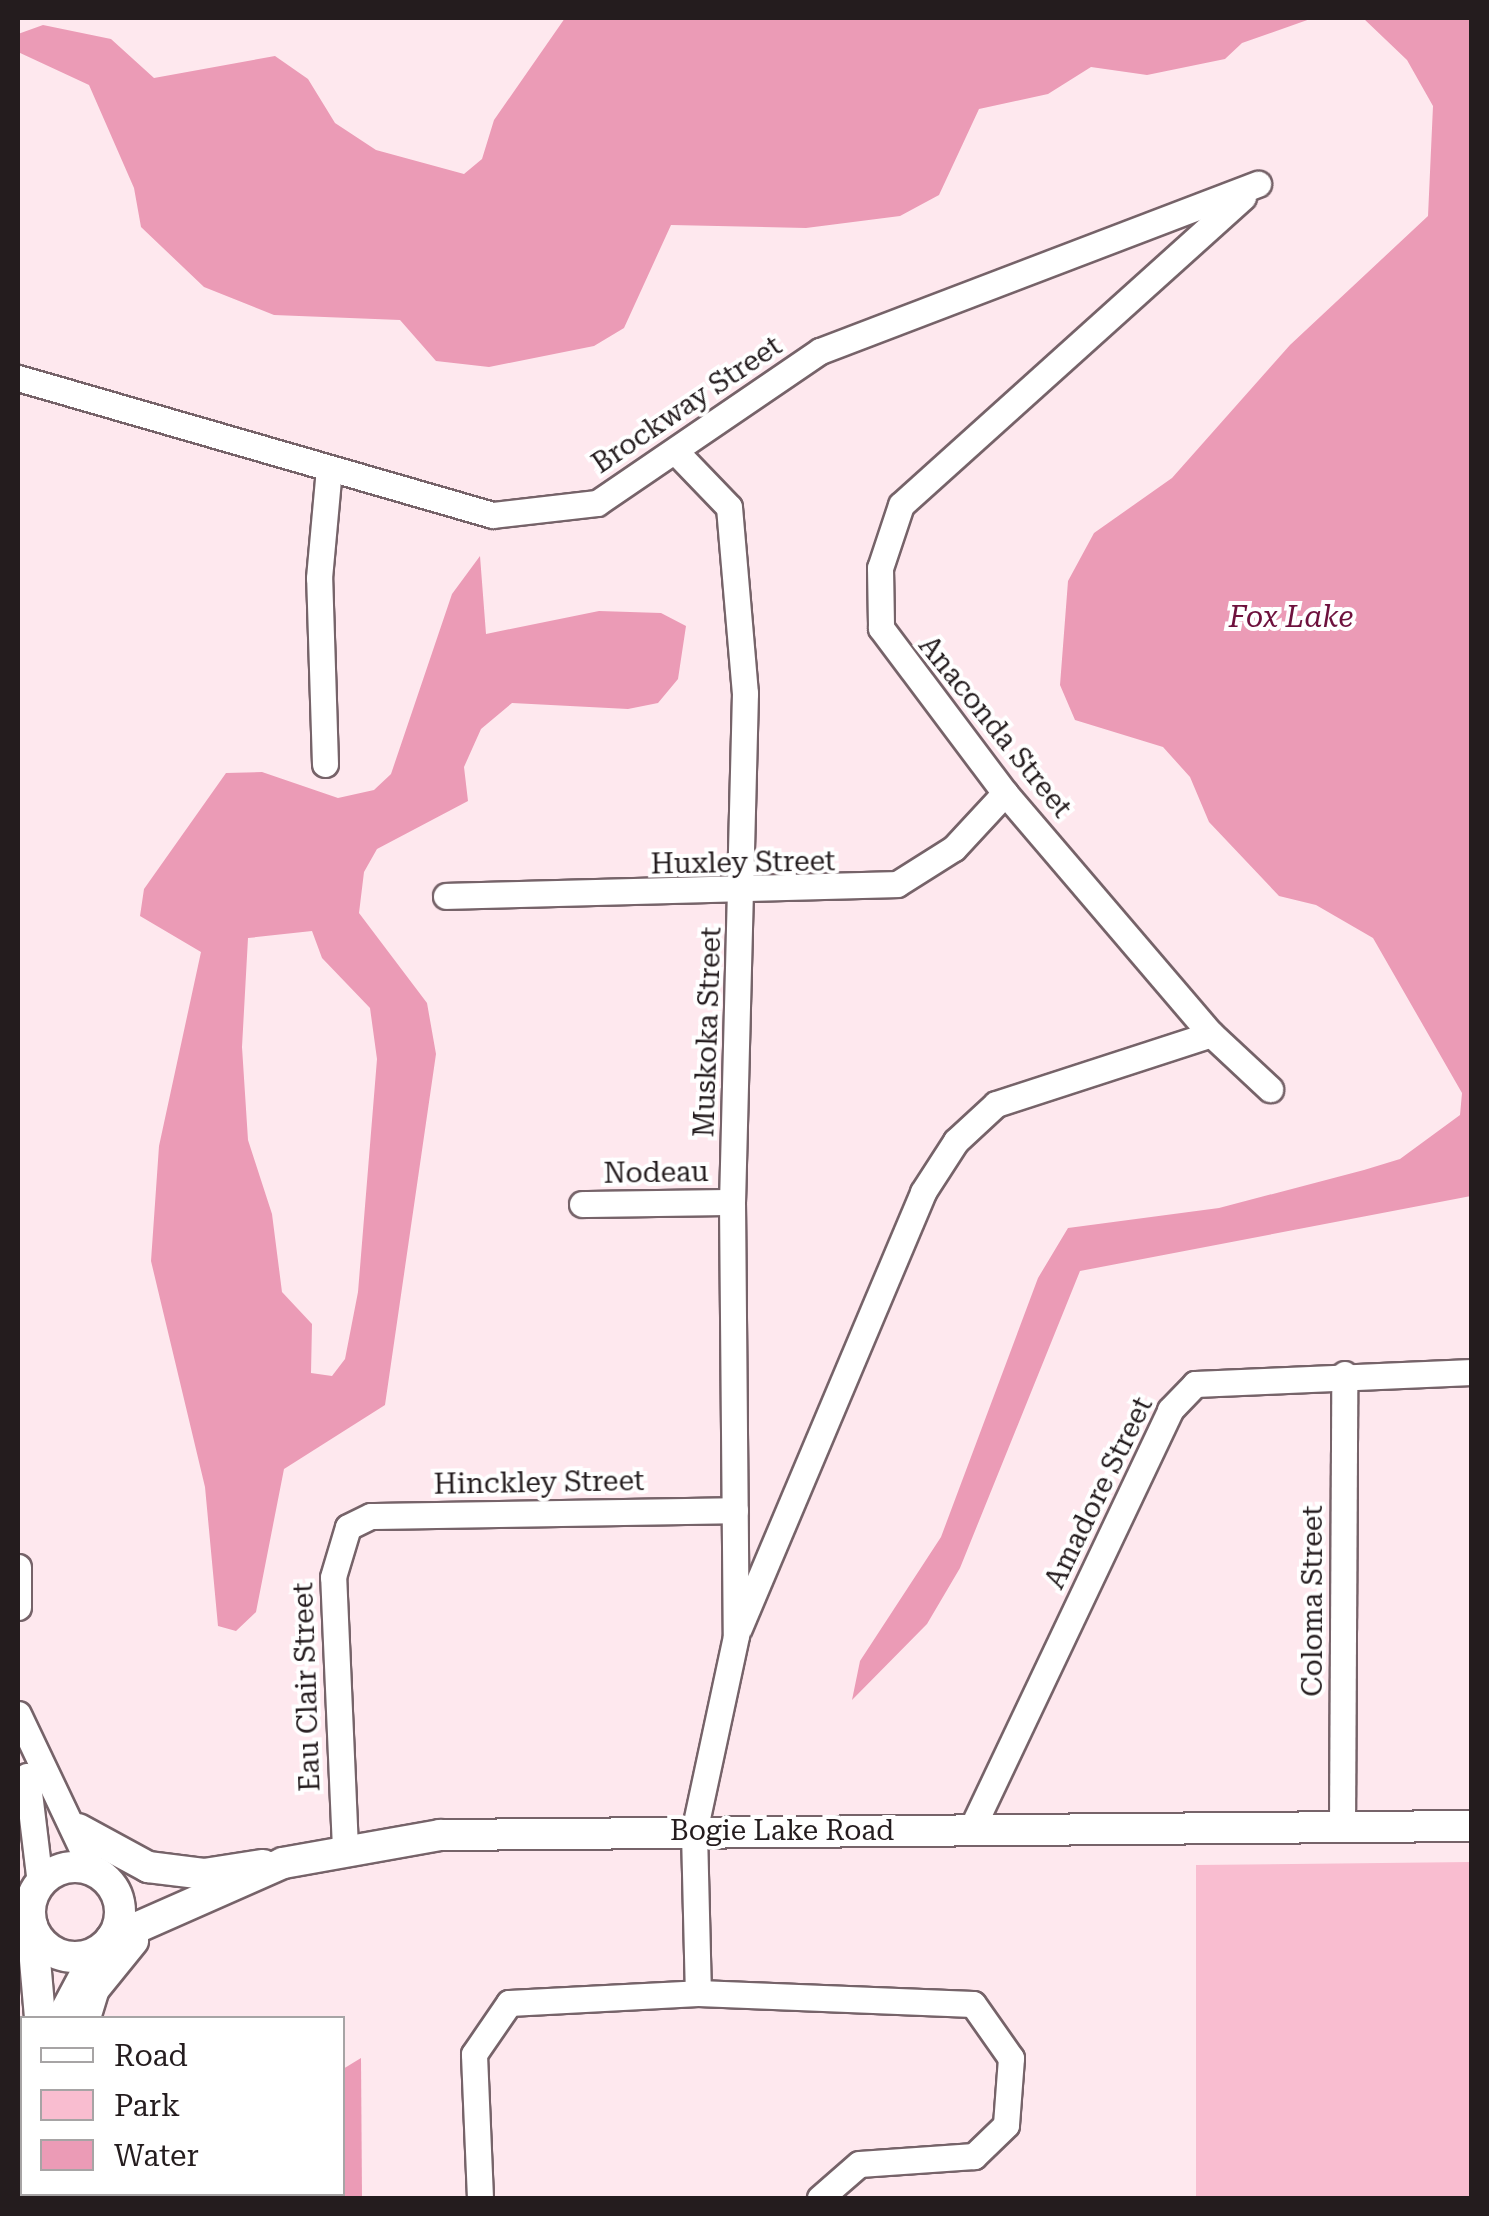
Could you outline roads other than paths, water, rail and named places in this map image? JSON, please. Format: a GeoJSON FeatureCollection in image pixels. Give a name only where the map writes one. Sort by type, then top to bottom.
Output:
{"type":"FeatureCollection","features":[{"type":"Feature","properties":{"kind":"main road","name":"Bogie Lake Road"},"geometry":{"type":"LineString","coordinates":[[108,1942],[143,1932],[283,1864],[344,1848],[440,1835],[1472,1826]]}},
{"type":"Feature","properties":{"kind":"main road"},"geometry":{"type":"LineString","coordinates":[[78,1829],[130,1862],[204,1874]]}},
{"type":"Feature","properties":{"kind":"main road"},"geometry":{"type":"LineString","coordinates":[[40,2016],[32,1926],[40,1883],[64,1868],[157,1890],[204,1874],[283,1864]]}},
{"type":"Feature","properties":{"kind":"main road"},"geometry":{"type":"LineString","coordinates":[[62,2016],[67,1995],[108,1942],[120,1914],[99,1874]]}},
{"type":"Feature","properties":{"kind":"main road"},"geometry":{"type":"LineString","coordinates":[[32,1926],[64,1955],[108,1942]]}},
{"type":"Feature","properties":{"kind":"main road"},"geometry":{"type":"LineString","coordinates":[[86,2016],[104,1973],[143,1932]]}},
{"type":"Feature","properties":{"kind":"street","name":"Brockway Street"},"geometry":{"type":"LineString","coordinates":[[18,378],[494,514],[598,502],[820,352],[1258,184]]}},
{"type":"Feature","properties":{"kind":"street","name":"Anaconda Street"},"geometry":{"type":"LineString","coordinates":[[1258,184],[901,505],[880,568],[882,628],[1005,793],[1211,1034],[1270,1089]]}},
{"type":"Feature","properties":{"kind":"street","name":"Muskoka Street"},"geometry":{"type":"LineString","coordinates":[[676,452],[729,507],[737,541],[742,895],[732,1202],[736,1636]]}},
{"type":"Feature","properties":{"kind":"street"},"geometry":{"type":"LineString","coordinates":[[325,764],[319,578],[330,468]]}},
{"type":"Feature","properties":{"kind":"street","name":"Huxley Street"},"geometry":{"type":"LineString","coordinates":[[446,896],[742,895],[897,884],[954,848],[1005,793]]}},
{"type":"Feature","properties":{"kind":"street","name":"Muskoka Street"},"geometry":{"type":"LineString","coordinates":[[698,1993],[694,1832],[736,1636],[902,1240],[956,1141],[996,1104],[1211,1034]]}},
{"type":"Feature","properties":{"kind":"street","name":"Nodeau"},"geometry":{"type":"LineString","coordinates":[[582,1204],[732,1202]]}},
{"type":"Feature","properties":{"kind":"street","name":"Amadore Street"},"geometry":{"type":"LineString","coordinates":[[971,1830],[1170,1410],[1195,1384],[1344,1374],[1472,1372]]}},
{"type":"Feature","properties":{"kind":"street","name":"Coloma Street"},"geometry":{"type":"LineString","coordinates":[[1342,1828],[1344,1374]]}},
{"type":"Feature","properties":{"kind":"street","name":"Hinckley Street"},"geometry":{"type":"LineString","coordinates":[[348,1527],[371,1516],[735,1510]]}},
{"type":"Feature","properties":{"kind":"street","name":"Eau Clair Street"},"geometry":{"type":"LineString","coordinates":[[344,1848],[333,1578],[348,1527]]}},
{"type":"Feature","properties":{"kind":"street"},"geometry":{"type":"LineString","coordinates":[[18,1566],[18,1607]]}},
{"type":"Feature","properties":{"kind":"street"},"geometry":{"type":"LineString","coordinates":[[18,1714],[52,1798],[78,1829],[99,1874]]}},
{"type":"Feature","properties":{"kind":"street"},"geometry":{"type":"LineString","coordinates":[[18,1754],[36,1802],[40,1883]]}},
{"type":"Feature","properties":{"kind":"street"},"geometry":{"type":"LineString","coordinates":[[480,2198],[474,2054],[497,2012],[509,2003],[698,1993],[931,1996],[974,2004],[996,2026],[1014,2096],[987,2146],[974,2156],[859,2164],[820,2198]]}},
{"type":"Feature","properties":{"kind":"water"},"geometry":{"type":"Polygon","coordinates":[[[565,18],[1313,18],[1242,43],[1225,59],[1147,75],[1091,67],[1048,94],[979,109],[939,195],[900,216],[806,228],[671,225],[624,328],[594,346],[489,367],[436,361],[400,320],[274,315],[204,287],[141,227],[134,188],[89,85],[18,52],[18,34],[43,25],[111,39],[154,78],[275,56],[308,79],[335,123],[376,150],[464,174],[482,159],[494,120],[565,18]]]}},
{"type":"Feature","properties":{"kind":"water","name":"Fox Lake"},"geometry":{"type":"Polygon","coordinates":[[[1363,18],[1471,18],[1471,1196],[1080,1271],[960,1568],[927,1624],[852,1700],[860,1661],[941,1537],[1038,1278],[1068,1228],[1219,1208],[1364,1170],[1400,1159],[1460,1115],[1462,1093],[1373,938],[1316,905],[1279,896],[1209,822],[1190,777],[1163,747],[1075,720],[1060,685],[1068,581],[1094,533],[1172,478],[1290,345],[1428,216],[1433,106],[1407,60],[1363,18]]]}},
{"type":"Feature","properties":{"kind":"water"},"geometry":{"type":"Polygon","coordinates":[[[480,556],[486,634],[599,611],[661,613],[686,626],[678,679],[658,703],[628,709],[512,703],[481,729],[464,767],[468,801],[377,849],[364,872],[359,913],[427,1003],[436,1054],[385,1405],[284,1469],[256,1612],[236,1631],[218,1626],[205,1487],[151,1261],[159,1146],[201,952],[140,916],[144,889],[226,773],[262,772],[338,798],[374,790],[391,774],[452,594],[480,556]],[[312,931],[248,938],[242,1047],[248,1140],[272,1214],[282,1292],[312,1324],[311,1373],[332,1376],[345,1359],[358,1292],[377,1059],[370,1008],[322,958],[312,931]]]}},
{"type":"Feature","properties":{"kind":"water"},"geometry":{"type":"Polygon","coordinates":[[[361,2058],[362,2198],[335,2198],[345,2196],[345,2068],[361,2058]]]}}]}
